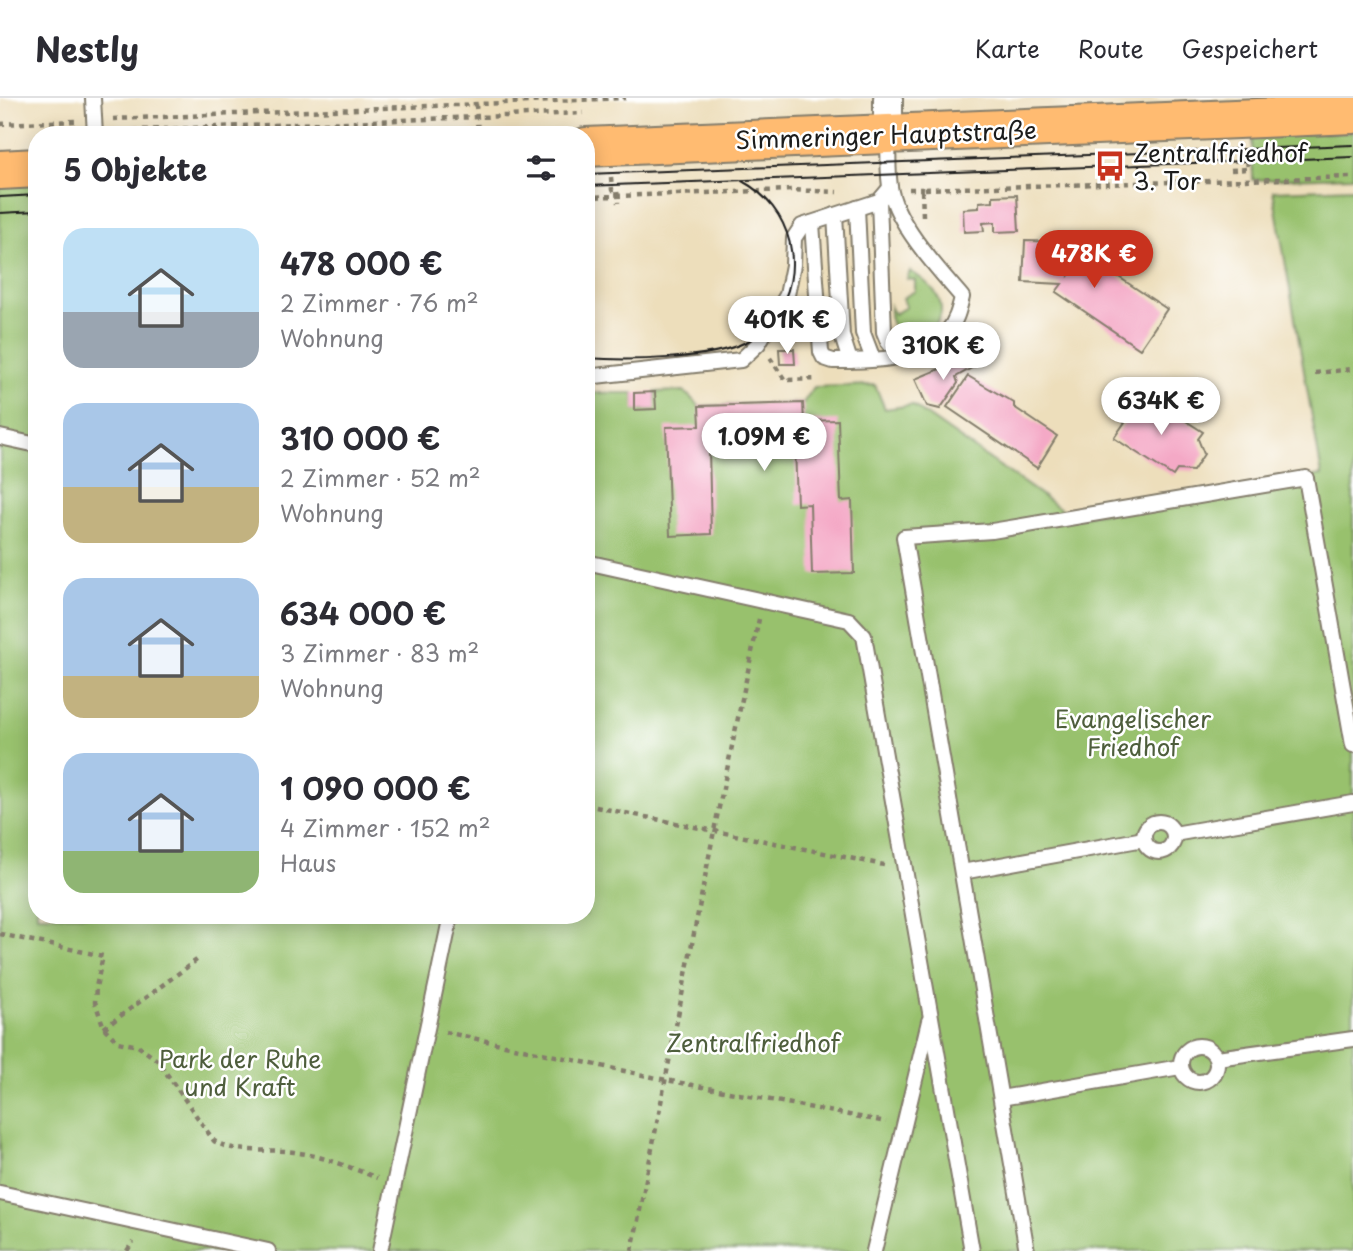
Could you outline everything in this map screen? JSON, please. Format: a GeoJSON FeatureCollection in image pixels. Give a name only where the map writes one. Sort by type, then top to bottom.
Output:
{"type":"FeatureCollection","features":[{"type":"Feature","properties":{"kind":"main road","name":"Simmeringer Hauptstraße"},"geometry":{"type":"LineString","coordinates":[[595,130],[888,116],[1353,114]]}},
{"type":"Feature","properties":{"kind":"main road"},"geometry":{"type":"LineString","coordinates":[[0,170],[28,153]]}},
{"type":"Feature","properties":{"kind":"lane"},"geometry":{"type":"LineString","coordinates":[[93,98],[95,126]]}},
{"type":"Feature","properties":{"kind":"lane"},"geometry":{"type":"LineString","coordinates":[[812,223],[821,352],[824,358],[850,361],[899,356],[931,344],[947,333],[956,321],[962,297],[937,268],[900,216],[890,188],[888,116]]}},
{"type":"Feature","properties":{"kind":"lane"},"geometry":{"type":"LineString","coordinates":[[595,376],[741,360],[758,344],[781,307],[791,279],[794,238],[802,226],[878,201],[890,188]]}},
{"type":"Feature","properties":{"kind":"lane"},"geometry":{"type":"LineString","coordinates":[[878,201],[884,332],[899,356]]}},
{"type":"Feature","properties":{"kind":"lane"},"geometry":{"type":"LineString","coordinates":[[857,208],[863,333],[873,359]]}},
{"type":"Feature","properties":{"kind":"lane"},"geometry":{"type":"LineString","coordinates":[[835,215],[842,336],[850,361]]}},
{"type":"Feature","properties":{"kind":"lane"},"geometry":{"type":"LineString","coordinates":[[0,438],[28,443]]}},
{"type":"Feature","properties":{"kind":"lane"},"geometry":{"type":"LineString","coordinates":[[1027,1251],[904,537],[992,531],[1306,478],[1353,746]]}},
{"type":"Feature","properties":{"kind":"lane"},"geometry":{"type":"LineString","coordinates":[[595,564],[849,620],[864,636],[972,1251]]}},
{"type":"Feature","properties":{"kind":"lane"},"geometry":{"type":"LineString","coordinates":[[1174,834],[1353,803]]}},
{"type":"Feature","properties":{"kind":"lane"},"geometry":{"type":"LineString","coordinates":[[1157,822],[1167,823],[1174,834],[1172,846],[1163,852],[1149,848],[1144,839],[1146,830],[1152,823],[1157,822]]}},
{"type":"Feature","properties":{"kind":"lane"},"geometry":{"type":"LineString","coordinates":[[962,872],[1144,839]]}},
{"type":"Feature","properties":{"kind":"lane"},"geometry":{"type":"LineString","coordinates":[[380,1251],[449,924]]}},
{"type":"Feature","properties":{"kind":"lane"},"geometry":{"type":"LineString","coordinates":[[874,1251],[930,1016]]}},
{"type":"Feature","properties":{"kind":"lane"},"geometry":{"type":"LineString","coordinates":[[1217,1058],[1353,1039]]}},
{"type":"Feature","properties":{"kind":"lane"},"geometry":{"type":"LineString","coordinates":[[1197,1046],[1209,1049],[1217,1058],[1218,1064],[1213,1076],[1202,1083],[1185,1077],[1180,1067],[1182,1055],[1197,1046]]}},
{"type":"Feature","properties":{"kind":"lane"},"geometry":{"type":"LineString","coordinates":[[1001,1098],[1180,1067]]}},
{"type":"Feature","properties":{"kind":"lane"},"geometry":{"type":"LineString","coordinates":[[0,1193],[268,1251]]}},
{"type":"Feature","properties":{"kind":"path"},"geometry":{"type":"LineString","coordinates":[[141,126],[476,104],[626,98]]}},
{"type":"Feature","properties":{"kind":"path"},"geometry":{"type":"LineString","coordinates":[[476,104],[477,126]]}},
{"type":"Feature","properties":{"kind":"path"},"geometry":{"type":"LineString","coordinates":[[190,126],[476,117],[552,126]]}},
{"type":"Feature","properties":{"kind":"path"},"geometry":{"type":"LineString","coordinates":[[0,124],[38,126]]}},
{"type":"Feature","properties":{"kind":"path"},"geometry":{"type":"LineString","coordinates":[[1231,170],[1248,169],[1246,140]]}},
{"type":"Feature","properties":{"kind":"path"},"geometry":{"type":"LineString","coordinates":[[595,197],[922,186],[1353,177]]}},
{"type":"Feature","properties":{"kind":"path"},"geometry":{"type":"LineString","coordinates":[[1315,373],[1353,369]]}},
{"type":"Feature","properties":{"kind":"path"},"geometry":{"type":"LineString","coordinates":[[632,1251],[714,831],[763,601]]}},
{"type":"Feature","properties":{"kind":"path"},"geometry":{"type":"LineString","coordinates":[[595,807],[903,869]]}},
{"type":"Feature","properties":{"kind":"path"},"geometry":{"type":"LineString","coordinates":[[0,934],[103,956],[95,1002],[104,1028],[118,1042],[138,1046],[157,1060],[214,1141],[222,1146],[293,1152],[335,1161],[394,1185]]}},
{"type":"Feature","properties":{"kind":"path"},"geometry":{"type":"LineString","coordinates":[[104,1028],[198,960]]}},
{"type":"Feature","properties":{"kind":"path"},"geometry":{"type":"LineString","coordinates":[[427,1028],[666,1080],[902,1126]]}},
{"type":"Feature","properties":{"kind":"green space"},"geometry":{"type":"Polygon","coordinates":[[[1353,132],[1353,177],[1253,180],[1252,135],[1353,132]]]}},
{"type":"Feature","properties":{"kind":"green space"},"geometry":{"type":"Polygon","coordinates":[[[28,182],[28,924],[595,924],[595,393],[634,393],[635,410],[655,409],[655,392],[684,391],[699,406],[803,403],[814,387],[875,385],[885,409],[912,405],[1074,518],[1322,475],[1273,191],[1353,188],[1353,1251],[0,1251],[0,184],[28,182]]]}},
{"type":"Feature","properties":{"kind":"green space"},"geometry":{"type":"Polygon","coordinates":[[[910,271],[932,289],[941,306],[938,320],[929,330],[916,335],[903,334],[893,324],[890,306],[894,314],[906,307],[903,298],[915,291],[915,280],[907,279],[910,271]]]}},
{"type":"Feature","properties":{"kind":"building"},"geometry":{"type":"Polygon","coordinates":[[[1017,195],[1019,231],[995,232],[995,222],[983,223],[984,231],[964,232],[963,209],[979,208],[979,202],[993,201],[993,196],[1017,195]]]}},
{"type":"Feature","properties":{"kind":"building"},"geometry":{"type":"Polygon","coordinates":[[[1025,241],[1071,242],[1069,275],[1084,254],[1167,309],[1140,349],[1056,292],[1062,284],[1023,282],[1025,241]]]}},
{"type":"Feature","properties":{"kind":"building"},"geometry":{"type":"Polygon","coordinates":[[[779,349],[794,349],[795,364],[780,364],[779,349]]]}},
{"type":"Feature","properties":{"kind":"building"},"geometry":{"type":"Polygon","coordinates":[[[970,353],[975,366],[956,377],[958,383],[940,409],[927,406],[915,379],[970,353]]]}},
{"type":"Feature","properties":{"kind":"building"},"geometry":{"type":"Polygon","coordinates":[[[968,376],[1014,403],[1014,407],[1057,436],[1037,468],[947,407],[968,376]]]}},
{"type":"Feature","properties":{"kind":"building"},"geometry":{"type":"Polygon","coordinates":[[[655,392],[656,409],[634,410],[634,393],[655,392]]]}},
{"type":"Feature","properties":{"kind":"building"},"geometry":{"type":"Polygon","coordinates":[[[1144,394],[1203,432],[1198,439],[1204,454],[1193,471],[1177,470],[1173,476],[1114,438],[1125,422],[1121,419],[1131,405],[1135,408],[1144,394]]]}},
{"type":"Feature","properties":{"kind":"building"},"geometry":{"type":"Polygon","coordinates":[[[803,403],[804,421],[838,420],[841,501],[852,500],[854,573],[812,574],[810,504],[797,505],[795,445],[709,448],[711,534],[670,536],[666,427],[700,426],[699,406],[803,403]]]}},
{"type":"Feature","properties":{"kind":"tram line"},"geometry":{"type":"LineString","coordinates":[[595,174],[1353,145]]}},
{"type":"Feature","properties":{"kind":"tram line"},"geometry":{"type":"LineString","coordinates":[[595,186],[1353,157]]}},
{"type":"Feature","properties":{"kind":"tram line"},"geometry":{"type":"LineString","coordinates":[[595,358],[645,359],[712,353],[750,340],[771,322],[784,300],[790,281],[790,242],[773,207],[742,181]]}},
{"type":"Feature","properties":{"kind":"tram line"},"geometry":{"type":"LineString","coordinates":[[0,197],[28,195]]}},
{"type":"Feature","properties":{"kind":"tram line"},"geometry":{"type":"LineString","coordinates":[[0,213],[28,211]]}},
{"type":"Feature","properties":{"kind":"place","name":"Zentralfriedhof 3. Tor"},"geometry":{"type":"Point","coordinates":[1110,166]}},
{"type":"Feature","properties":{"kind":"park label","name":"Evangelischer Friedhof"},"geometry":{"type":"Point","coordinates":[1133,732]}},
{"type":"Feature","properties":{"kind":"park label","name":"Zentralfriedhof"},"geometry":{"type":"Point","coordinates":[753,1042]}},
{"type":"Feature","properties":{"kind":"park label","name":"Park der Ruhe und Kraft"},"geometry":{"type":"Point","coordinates":[240,1072]}}]}
